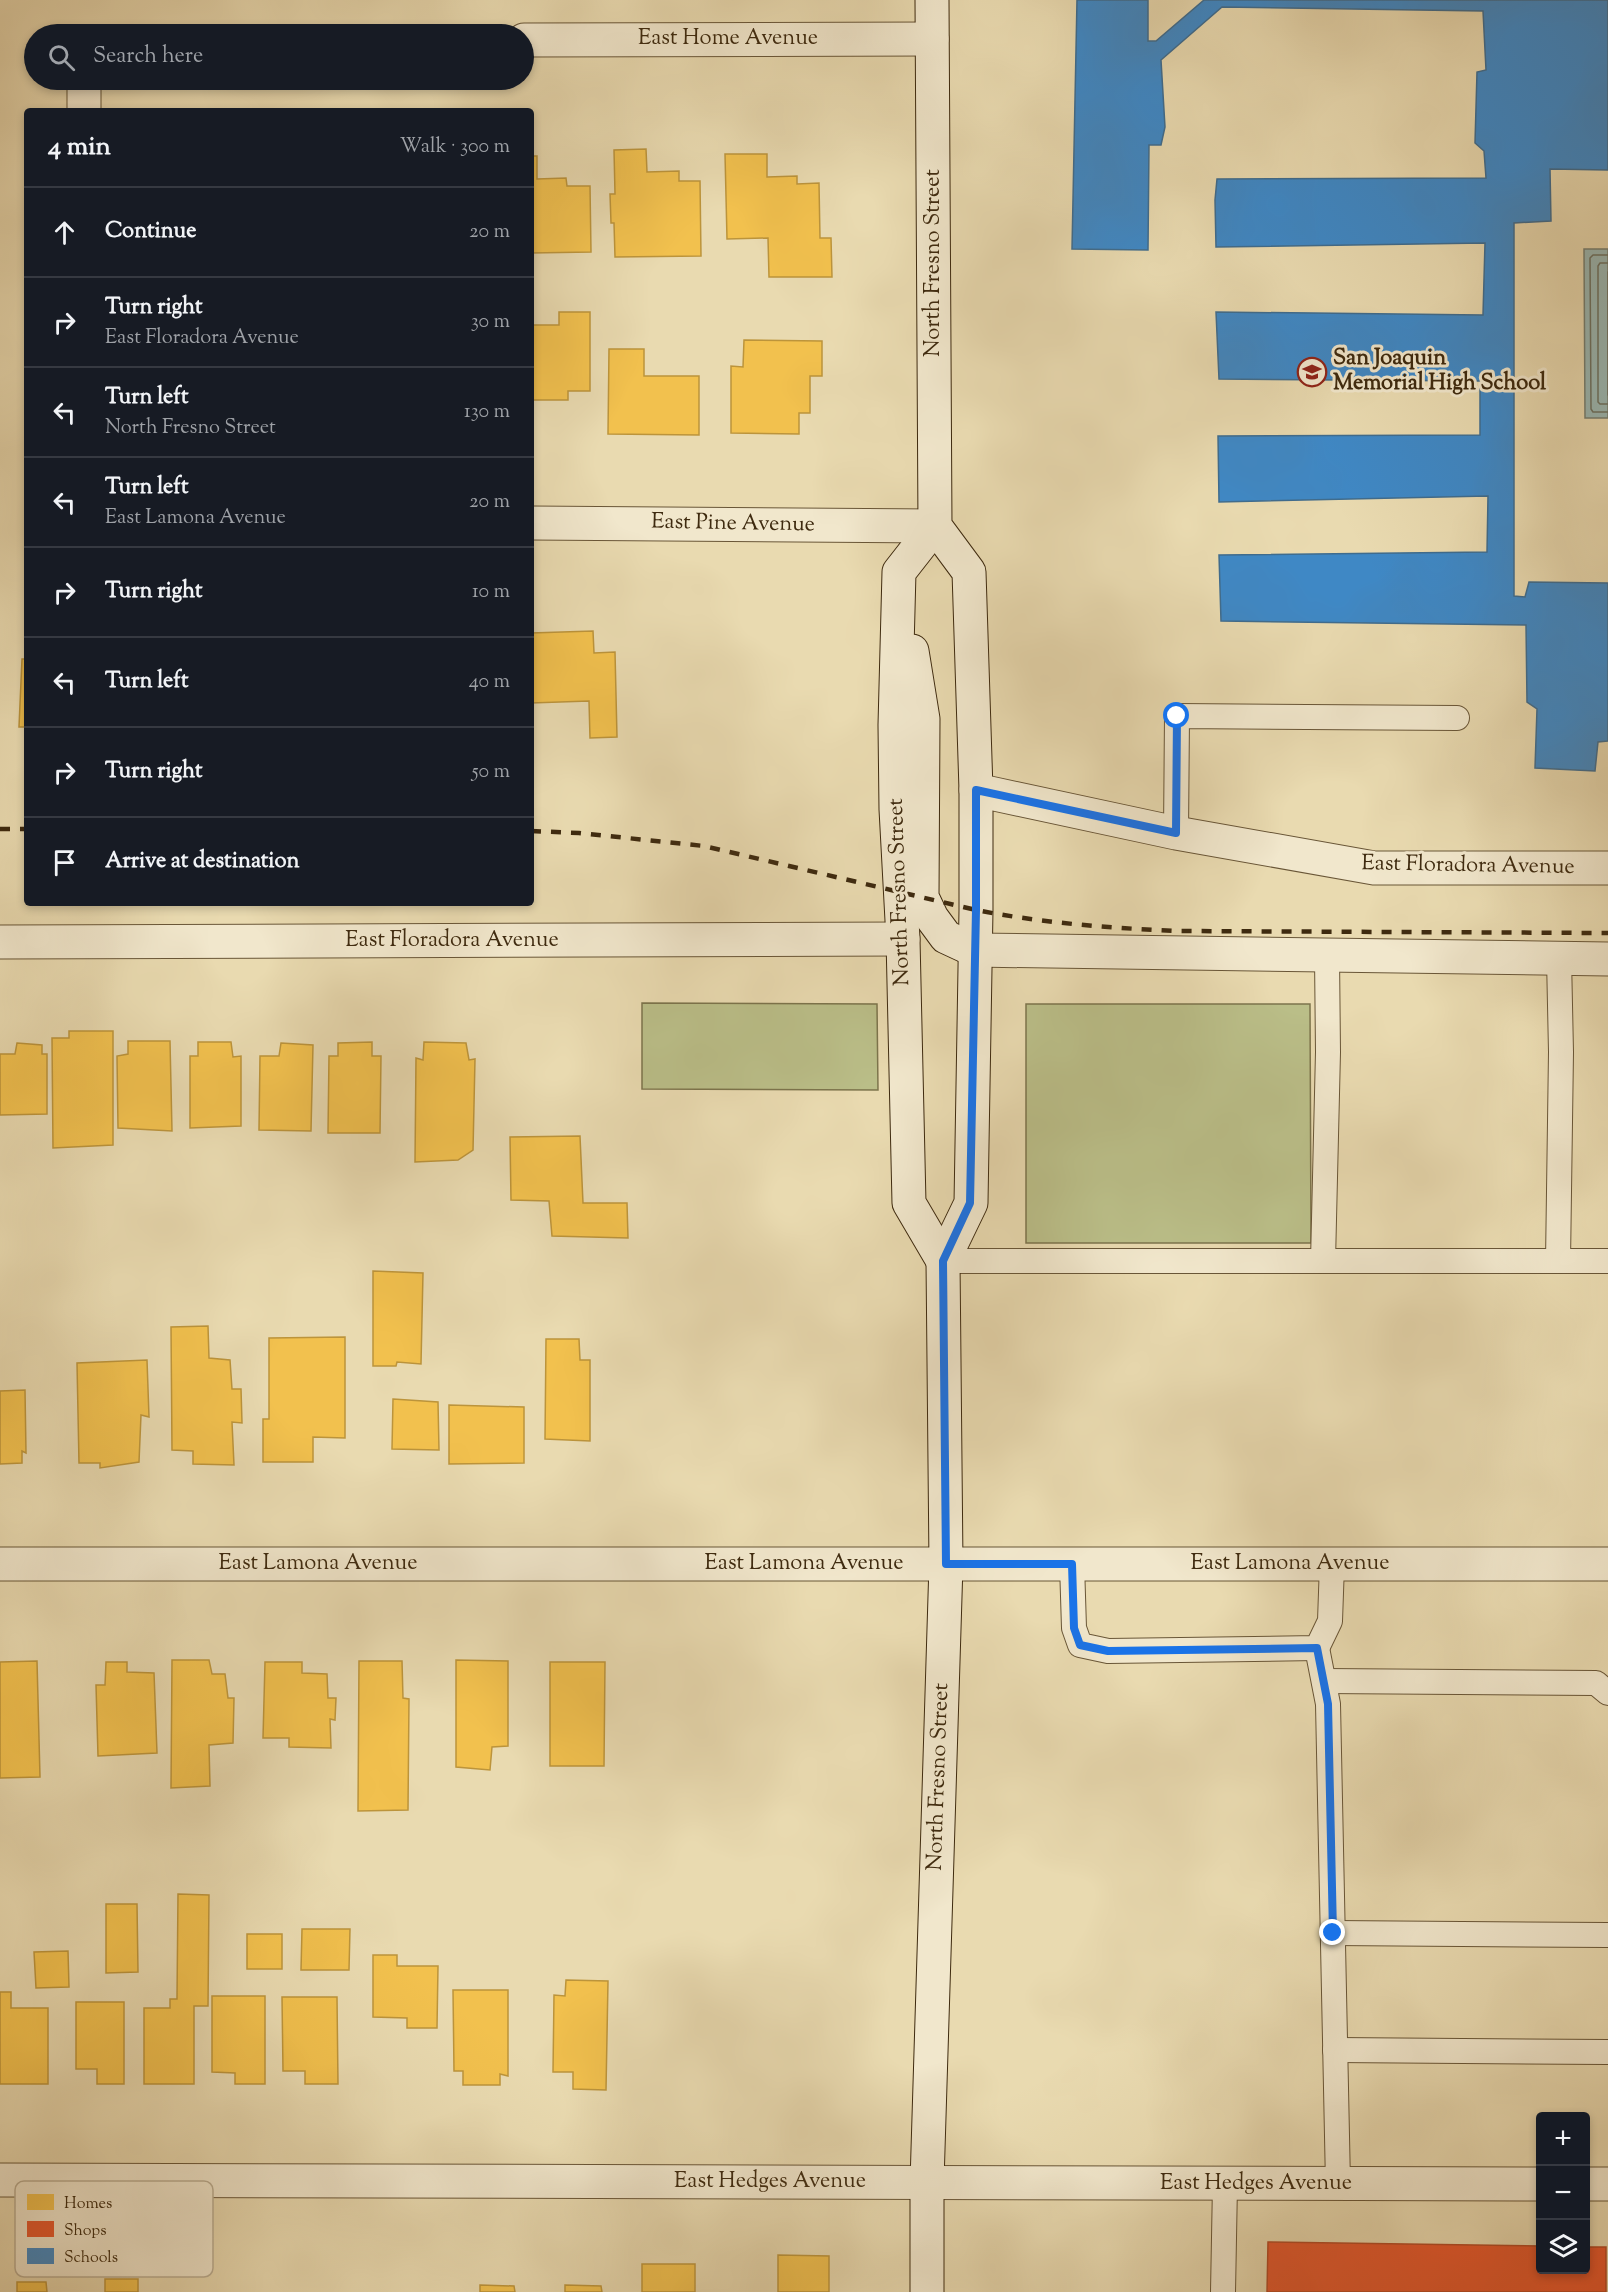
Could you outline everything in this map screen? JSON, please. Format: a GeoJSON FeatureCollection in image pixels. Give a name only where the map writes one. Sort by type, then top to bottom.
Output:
{"type":"FeatureCollection","features":[{"type":"Feature","properties":{"kind":"street","name":"North Fresno Street"},"geometry":{"type":"LineString","coordinates":[[927,2292],[927,2182],[946,1564],[943,1261],[970,1203],[976,910],[976,790],[969,572],[936,526],[932,0]]}},
{"type":"Feature","properties":{"kind":"street","name":"East Home Avenue"},"geometry":{"type":"LineString","coordinates":[[534,40],[932,39]]}},
{"type":"Feature","properties":{"kind":"street"},"geometry":{"type":"LineString","coordinates":[[84,90],[84,108]]}},
{"type":"Feature","properties":{"kind":"street","name":"East Pine Avenue"},"geometry":{"type":"LineString","coordinates":[[534,522],[936,526]]}},
{"type":"Feature","properties":{"kind":"street"},"geometry":{"type":"LineString","coordinates":[[936,526],[899,572],[923,719],[922,897],[932,918],[946,937],[974,950],[1608,959]]}},
{"type":"Feature","properties":{"kind":"street","name":"North Fresno Street"},"geometry":{"type":"LineString","coordinates":[[899,572],[895,756],[903,939],[909,1203],[943,1261]]}},
{"type":"Feature","properties":{"kind":"street","name":"East Floradora Avenue"},"geometry":{"type":"LineString","coordinates":[[976,790],[1176,833],[1374,868],[1608,868]]}},
{"type":"Feature","properties":{"kind":"street","name":"East Floradora Avenue"},"geometry":{"type":"LineString","coordinates":[[0,942],[903,939]]}},
{"type":"Feature","properties":{"kind":"street","name":"East Lamona Avenue"},"geometry":{"type":"LineString","coordinates":[[0,1564],[1608,1564]]}},
{"type":"Feature","properties":{"kind":"street","name":"East Hedges Avenue"},"geometry":{"type":"LineString","coordinates":[[0,2180],[1536,2184]]}},
{"type":"Feature","properties":{"kind":"street"},"geometry":{"type":"LineString","coordinates":[[1590,2184],[1608,2184]]}},
{"type":"Feature","properties":{"kind":"lane"},"geometry":{"type":"LineString","coordinates":[[1176,833],[1177,716],[1457,718]]}},
{"type":"Feature","properties":{"kind":"lane"},"geometry":{"type":"LineString","coordinates":[[1323,1261],[1328,1052],[1327,956]]}},
{"type":"Feature","properties":{"kind":"lane"},"geometry":{"type":"LineString","coordinates":[[1558,1261],[1561,1052],[1559,958]]}},
{"type":"Feature","properties":{"kind":"lane"},"geometry":{"type":"LineString","coordinates":[[943,1261],[1608,1261]]}},
{"type":"Feature","properties":{"kind":"lane"},"geometry":{"type":"LineString","coordinates":[[1072,1564],[1074,1628],[1080,1645],[1108,1651],[1317,1648]]}},
{"type":"Feature","properties":{"kind":"lane"},"geometry":{"type":"LineString","coordinates":[[1332,1564],[1330,1622],[1317,1648],[1328,1704],[1338,2184]]}},
{"type":"Feature","properties":{"kind":"lane"},"geometry":{"type":"LineString","coordinates":[[1324,1681],[1596,1683],[1608,1693]]}},
{"type":"Feature","properties":{"kind":"lane"},"geometry":{"type":"LineString","coordinates":[[1333,1933],[1608,1935]]}},
{"type":"Feature","properties":{"kind":"lane"},"geometry":{"type":"LineString","coordinates":[[1335,2050],[1608,2052]]}},
{"type":"Feature","properties":{"kind":"lane"},"geometry":{"type":"LineString","coordinates":[[1223,2292],[1225,2184]]}},
{"type":"Feature","properties":{"kind":"green space"},"geometry":{"type":"Polygon","coordinates":[[[642,1003],[877,1004],[878,1090],[642,1089],[642,1003]]]}},
{"type":"Feature","properties":{"kind":"green space"},"geometry":{"type":"Polygon","coordinates":[[[1026,1004],[1310,1004],[1311,1243],[1026,1243],[1026,1004]]]}},
{"type":"Feature","properties":{"kind":"water"},"geometry":{"type":"Polygon","coordinates":[[[1584,249],[1608,249],[1608,418],[1585,418],[1584,249]]]}},
{"type":"Feature","properties":{"kind":"building: Homes"},"geometry":{"type":"Polygon","coordinates":[[[646,149],[647,172],[679,171],[679,181],[700,181],[701,256],[615,257],[610,194],[615,194],[614,150],[646,149]]]}},
{"type":"Feature","properties":{"kind":"building: Homes"},"geometry":{"type":"Polygon","coordinates":[[[725,154],[767,154],[767,177],[797,176],[797,184],[819,183],[820,238],[831,238],[832,277],[769,277],[768,238],[727,239],[725,154]]]}},
{"type":"Feature","properties":{"kind":"building: Homes"},"geometry":{"type":"Polygon","coordinates":[[[534,156],[537,156],[537,179],[566,178],[567,186],[590,186],[591,252],[534,253],[534,156]]]}},
{"type":"Feature","properties":{"kind":"building: Homes"},"geometry":{"type":"Polygon","coordinates":[[[559,312],[590,312],[590,391],[568,391],[568,400],[534,400],[534,325],[559,325],[559,312]]]}},
{"type":"Feature","properties":{"kind":"building: Homes"},"geometry":{"type":"Polygon","coordinates":[[[744,340],[822,341],[822,376],[810,376],[810,413],[799,413],[799,434],[731,433],[731,366],[743,367],[744,340]]]}},
{"type":"Feature","properties":{"kind":"building: Homes"},"geometry":{"type":"Polygon","coordinates":[[[609,349],[644,349],[644,376],[699,376],[699,435],[608,434],[609,349]]]}},
{"type":"Feature","properties":{"kind":"building: Homes"},"geometry":{"type":"Polygon","coordinates":[[[593,631],[594,653],[615,652],[617,737],[590,738],[589,701],[534,703],[534,633],[593,631]]]}},
{"type":"Feature","properties":{"kind":"building: Homes"},"geometry":{"type":"Polygon","coordinates":[[[22,659],[24,659],[24,727],[19,727],[22,659]]]}},
{"type":"Feature","properties":{"kind":"building: Homes"},"geometry":{"type":"Polygon","coordinates":[[[69,1031],[113,1031],[113,1145],[53,1148],[52,1038],[69,1038],[69,1031]]]}},
{"type":"Feature","properties":{"kind":"building: Homes"},"geometry":{"type":"Polygon","coordinates":[[[128,1041],[170,1041],[172,1131],[118,1128],[117,1056],[128,1054],[128,1041]]]}},
{"type":"Feature","properties":{"kind":"building: Homes"},"geometry":{"type":"Polygon","coordinates":[[[198,1042],[231,1042],[233,1057],[241,1056],[241,1126],[190,1128],[190,1056],[198,1056],[198,1042]]]}},
{"type":"Feature","properties":{"kind":"building: Homes"},"geometry":{"type":"Polygon","coordinates":[[[372,1042],[372,1056],[381,1056],[380,1133],[328,1133],[329,1056],[338,1056],[338,1043],[372,1042]]]}},
{"type":"Feature","properties":{"kind":"building: Homes"},"geometry":{"type":"Polygon","coordinates":[[[424,1042],[466,1043],[469,1060],[475,1059],[473,1150],[458,1160],[415,1162],[416,1058],[423,1060],[424,1042]]]}},
{"type":"Feature","properties":{"kind":"building: Homes"},"geometry":{"type":"Polygon","coordinates":[[[17,1043],[42,1045],[42,1054],[47,1054],[47,1114],[0,1115],[0,1054],[15,1054],[17,1043]]]}},
{"type":"Feature","properties":{"kind":"building: Homes"},"geometry":{"type":"Polygon","coordinates":[[[281,1043],[313,1045],[311,1131],[259,1130],[260,1056],[279,1056],[281,1043]]]}},
{"type":"Feature","properties":{"kind":"building: Homes"},"geometry":{"type":"Polygon","coordinates":[[[580,1136],[583,1203],[627,1203],[628,1238],[552,1236],[549,1201],[511,1200],[510,1137],[580,1136]]]}},
{"type":"Feature","properties":{"kind":"building: Homes"},"geometry":{"type":"Polygon","coordinates":[[[373,1271],[423,1273],[421,1364],[397,1362],[396,1366],[373,1366],[373,1271]]]}},
{"type":"Feature","properties":{"kind":"building: Homes"},"geometry":{"type":"Polygon","coordinates":[[[208,1326],[209,1358],[230,1360],[232,1389],[241,1389],[242,1423],[232,1422],[234,1465],[193,1464],[193,1451],[172,1450],[171,1327],[208,1326]]]}},
{"type":"Feature","properties":{"kind":"building: Homes"},"geometry":{"type":"Polygon","coordinates":[[[345,1337],[345,1438],[313,1437],[313,1462],[263,1462],[263,1419],[269,1419],[269,1338],[345,1337]]]}},
{"type":"Feature","properties":{"kind":"building: Homes"},"geometry":{"type":"Polygon","coordinates":[[[546,1339],[579,1339],[580,1360],[590,1360],[590,1441],[545,1439],[546,1339]]]}},
{"type":"Feature","properties":{"kind":"building: Homes"},"geometry":{"type":"Polygon","coordinates":[[[147,1360],[149,1417],[141,1415],[139,1462],[100,1468],[100,1463],[79,1463],[77,1363],[147,1360]]]}},
{"type":"Feature","properties":{"kind":"building: Homes"},"geometry":{"type":"Polygon","coordinates":[[[25,1390],[26,1453],[22,1451],[22,1463],[0,1464],[0,1391],[25,1390]]]}},
{"type":"Feature","properties":{"kind":"building: Homes"},"geometry":{"type":"Polygon","coordinates":[[[393,1399],[438,1402],[439,1450],[392,1449],[393,1399]]]}},
{"type":"Feature","properties":{"kind":"building: Homes"},"geometry":{"type":"Polygon","coordinates":[[[449,1405],[524,1407],[524,1463],[449,1464],[449,1405]]]}},
{"type":"Feature","properties":{"kind":"building: Homes"},"geometry":{"type":"Polygon","coordinates":[[[172,1660],[209,1660],[212,1674],[225,1674],[228,1698],[234,1698],[233,1743],[209,1745],[210,1786],[171,1788],[172,1660]]]}},
{"type":"Feature","properties":{"kind":"building: Homes"},"geometry":{"type":"Polygon","coordinates":[[[456,1660],[508,1661],[508,1746],[492,1747],[490,1770],[456,1767],[456,1660]]]}},
{"type":"Feature","properties":{"kind":"building: Homes"},"geometry":{"type":"Polygon","coordinates":[[[37,1661],[40,1777],[0,1778],[0,1662],[37,1661]]]}},
{"type":"Feature","properties":{"kind":"building: Homes"},"geometry":{"type":"Polygon","coordinates":[[[359,1661],[402,1661],[403,1698],[409,1699],[408,1810],[358,1811],[359,1661]]]}},
{"type":"Feature","properties":{"kind":"building: Homes"},"geometry":{"type":"Polygon","coordinates":[[[106,1662],[127,1662],[127,1672],[154,1673],[157,1753],[98,1756],[96,1685],[105,1685],[106,1662]]]}},
{"type":"Feature","properties":{"kind":"building: Homes"},"geometry":{"type":"Polygon","coordinates":[[[265,1662],[302,1662],[302,1673],[327,1674],[328,1698],[336,1698],[335,1720],[330,1719],[331,1748],[289,1747],[289,1738],[263,1738],[265,1662]]]}},
{"type":"Feature","properties":{"kind":"building: Homes"},"geometry":{"type":"Polygon","coordinates":[[[550,1662],[605,1662],[604,1766],[550,1766],[550,1662]]]}},
{"type":"Feature","properties":{"kind":"building: Homes"},"geometry":{"type":"Polygon","coordinates":[[[178,1894],[209,1895],[208,2006],[194,2006],[194,2084],[144,2084],[144,2008],[170,2008],[170,1999],[177,1999],[178,1894]]]}},
{"type":"Feature","properties":{"kind":"building: Homes"},"geometry":{"type":"Polygon","coordinates":[[[106,1904],[137,1904],[138,1972],[106,1973],[106,1904]]]}},
{"type":"Feature","properties":{"kind":"building: Homes"},"geometry":{"type":"Polygon","coordinates":[[[302,1929],[350,1929],[349,1970],[301,1970],[302,1929]]]}},
{"type":"Feature","properties":{"kind":"building: Homes"},"geometry":{"type":"Polygon","coordinates":[[[247,1934],[282,1934],[282,1969],[247,1969],[247,1934]]]}},
{"type":"Feature","properties":{"kind":"building: Homes"},"geometry":{"type":"Polygon","coordinates":[[[68,1951],[69,1987],[36,1988],[34,1952],[68,1951]]]}},
{"type":"Feature","properties":{"kind":"building: Homes"},"geometry":{"type":"Polygon","coordinates":[[[373,1955],[397,1955],[397,1966],[438,1966],[437,2028],[407,2028],[407,2018],[373,2017],[373,1955]]]}},
{"type":"Feature","properties":{"kind":"building: Homes"},"geometry":{"type":"Polygon","coordinates":[[[566,1980],[608,1981],[606,2090],[573,2089],[573,2072],[553,2072],[554,1995],[565,1996],[566,1980]]]}},
{"type":"Feature","properties":{"kind":"building: Homes"},"geometry":{"type":"Polygon","coordinates":[[[453,1990],[508,1990],[508,2076],[500,2074],[500,2085],[463,2085],[463,2071],[454,2071],[453,1990]]]}},
{"type":"Feature","properties":{"kind":"building: Homes"},"geometry":{"type":"Polygon","coordinates":[[[0,1992],[11,1992],[11,2008],[48,2008],[48,2084],[0,2084],[0,1992]]]}},
{"type":"Feature","properties":{"kind":"building: Homes"},"geometry":{"type":"Polygon","coordinates":[[[212,1996],[265,1996],[265,2084],[235,2084],[235,2073],[212,2072],[212,1996]]]}},
{"type":"Feature","properties":{"kind":"building: Homes"},"geometry":{"type":"Polygon","coordinates":[[[282,1997],[337,1997],[338,2084],[305,2084],[305,2071],[283,2071],[282,1997]]]}},
{"type":"Feature","properties":{"kind":"building: Homes"},"geometry":{"type":"Polygon","coordinates":[[[76,2002],[124,2002],[124,2084],[97,2084],[97,2069],[76,2069],[76,2002]]]}},
{"type":"Feature","properties":{"kind":"building: Homes"},"geometry":{"type":"Polygon","coordinates":[[[778,2255],[829,2256],[829,2292],[778,2292],[778,2255]]]}},
{"type":"Feature","properties":{"kind":"building: Homes"},"geometry":{"type":"Polygon","coordinates":[[[642,2264],[695,2264],[695,2292],[642,2292],[642,2264]]]}},
{"type":"Feature","properties":{"kind":"building: Homes"},"geometry":{"type":"Polygon","coordinates":[[[105,2279],[138,2279],[138,2292],[105,2292],[105,2279]]]}},
{"type":"Feature","properties":{"kind":"building: Homes"},"geometry":{"type":"Polygon","coordinates":[[[17,2282],[46,2282],[47,2292],[17,2292],[17,2282]]]}},
{"type":"Feature","properties":{"kind":"building: Homes"},"geometry":{"type":"Polygon","coordinates":[[[480,2285],[514,2286],[515,2292],[480,2292],[480,2285]]]}},
{"type":"Feature","properties":{"kind":"building: Homes"},"geometry":{"type":"Polygon","coordinates":[[[565,2285],[601,2286],[602,2292],[565,2292],[565,2285]]]}},
{"type":"Feature","properties":{"kind":"building: Shops"},"geometry":{"type":"Polygon","coordinates":[[[1268,2242],[1536,2246],[1536,2274],[1590,2274],[1590,2247],[1606,2247],[1606,2292],[1267,2292],[1268,2242]]]}},
{"type":"Feature","properties":{"kind":"building: Schools"},"geometry":{"type":"Polygon","coordinates":[[[1077,0],[1148,0],[1148,41],[1156,41],[1204,0],[1608,0],[1608,170],[1550,169],[1551,221],[1514,223],[1514,596],[1525,597],[1529,582],[1608,583],[1608,741],[1598,742],[1595,771],[1535,768],[1537,709],[1527,702],[1526,625],[1221,621],[1219,555],[1487,552],[1488,496],[1219,502],[1218,436],[1480,435],[1480,381],[1219,379],[1216,312],[1483,315],[1485,243],[1216,247],[1215,200],[1217,179],[1486,178],[1484,151],[1475,143],[1477,72],[1486,70],[1483,11],[1222,7],[1161,60],[1165,127],[1161,145],[1149,145],[1148,250],[1072,249],[1077,0]]]}},
{"type":"Feature","properties":{"kind":"railway"},"geometry":{"type":"LineString","coordinates":[[0,829],[24,829]]}},
{"type":"Feature","properties":{"kind":"railway"},"geometry":{"type":"LineString","coordinates":[[534,831],[579,833],[704,846],[976,910],[1076,924],[1177,931],[1608,933]]}},
{"type":"Feature","properties":{"kind":"place","name":"San Joaquin Memorial High School"},"geometry":{"type":"Point","coordinates":[1312,372]}},
{"type":"Feature","properties":{"kind":"route"},"geometry":{"type":"LineString","coordinates":[[1177,716],[1176,833],[976,790],[970,1203],[943,1261],[946,1564],[1072,1564],[1074,1628],[1080,1645],[1108,1651],[1317,1648],[1328,1704],[1333,1933]]}}]}
